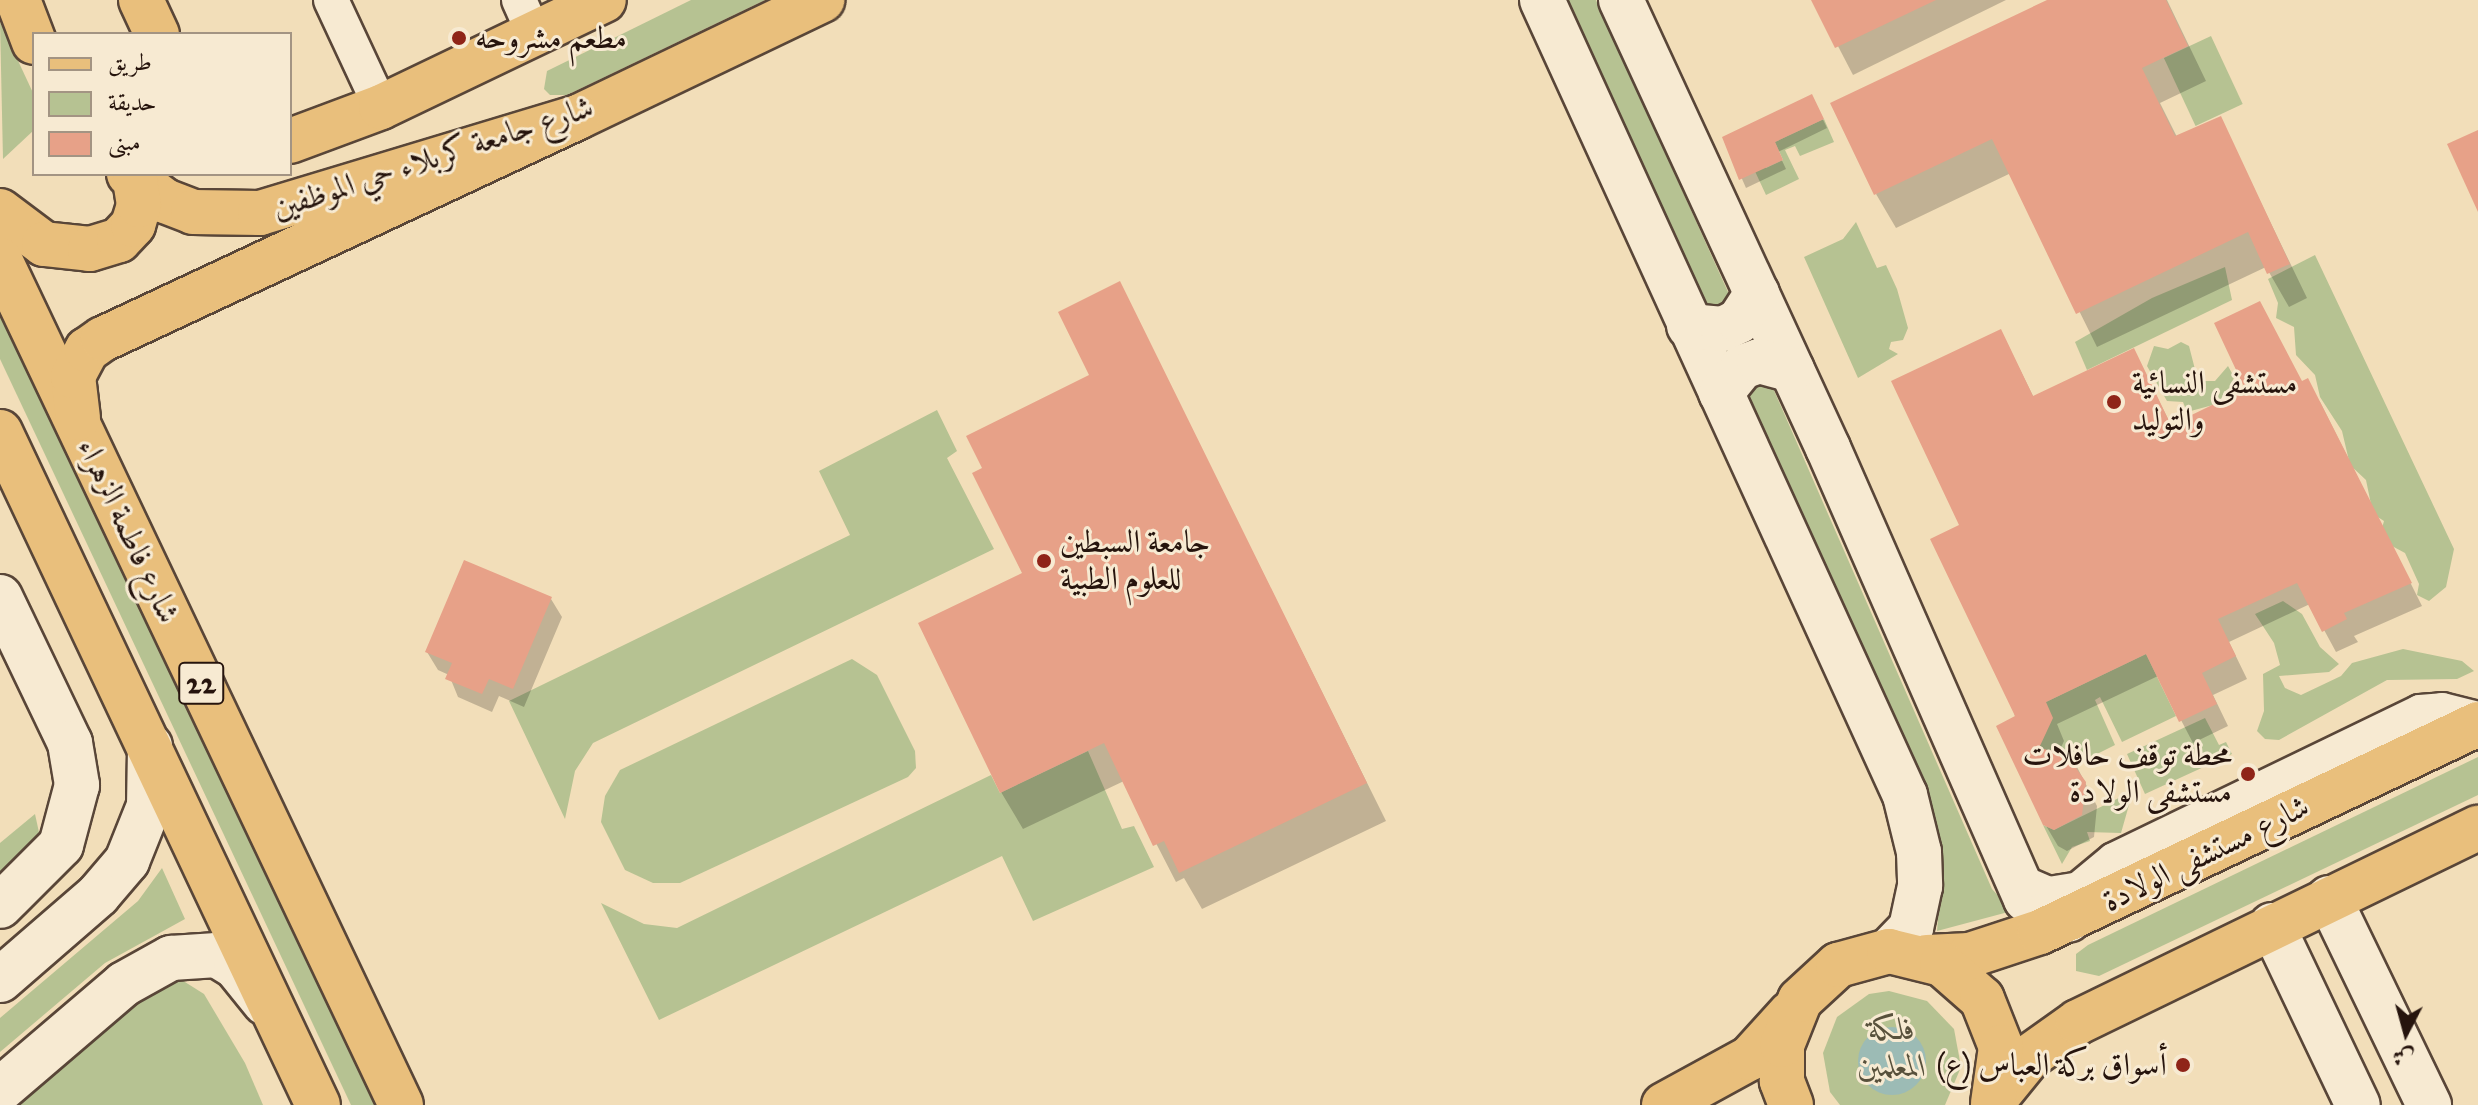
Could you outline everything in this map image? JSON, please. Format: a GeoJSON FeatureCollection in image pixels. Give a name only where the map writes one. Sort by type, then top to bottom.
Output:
{"type":"FeatureCollection","features":[{"type":"Feature","properties":{"kind":"main road"},"geometry":{"type":"LineString","coordinates":[[18,0],[32,37]]}},
{"type":"Feature","properties":{"kind":"main road"},"geometry":{"type":"LineString","coordinates":[[141,0],[156,32]]}},
{"type":"Feature","properties":{"kind":"main road","name":"شارع جامعة كربلاء حي الموظفين"},"geometry":{"type":"LineString","coordinates":[[292,140],[381,107],[527,17],[604,0]]}},
{"type":"Feature","properties":{"kind":"main road","name":"شارع جامعة كربلاء حي الموظفين"},"geometry":{"type":"LineString","coordinates":[[132,177],[193,212],[260,213],[578,117],[822,0]]}},
{"type":"Feature","properties":{"kind":"main road"},"geometry":{"type":"LineString","coordinates":[[1542,0],[1689,326],[1800,557],[1890,758],[1914,826],[1921,867],[1918,909],[1909,932],[1908,954],[1971,985],[1991,1013],[2001,1047],[1994,1102]]}},
{"type":"Feature","properties":{"kind":"main road"},"geometry":{"type":"LineString","coordinates":[[1621,0],[1792,370],[2018,881],[2037,912],[2069,920]]}},
{"type":"Feature","properties":{"kind":"main road"},"geometry":{"type":"LineString","coordinates":[[83,435],[74,406],[73,376],[87,350],[103,339],[578,117]]}},
{"type":"Feature","properties":{"kind":"main road"},"geometry":{"type":"LineString","coordinates":[[0,211],[44,244],[90,249],[119,240],[133,225],[140,199],[132,177]]}},
{"type":"Feature","properties":{"kind":"main road","name":"شارع فاطمة الزهراء"},"geometry":{"type":"LineString","coordinates":[[0,260],[401,1105]]}},
{"type":"Feature","properties":{"kind":"main road"},"geometry":{"type":"LineString","coordinates":[[1689,326],[1723,329],[1739,321],[1757,293]]}},
{"type":"Feature","properties":{"kind":"main road"},"geometry":{"type":"LineString","coordinates":[[1721,393],[1729,378],[1751,364],[1776,363],[1792,370]]}},
{"type":"Feature","properties":{"kind":"main road","name":"22"},"geometry":{"type":"LineString","coordinates":[[5,456],[150,746],[318,1105]]}},
{"type":"Feature","properties":{"kind":"main road"},"geometry":{"type":"LineString","coordinates":[[0,597],[75,764],[69,826],[34,878],[0,906]]}},
{"type":"Feature","properties":{"kind":"main road","name":"شارع مستشفى الولادة"},"geometry":{"type":"LineString","coordinates":[[1664,1105],[1750,1058],[1817,980],[1838,965],[1908,954],[1985,952],[2069,920],[2478,721]]}},
{"type":"Feature","properties":{"kind":"main road"},"geometry":{"type":"LineString","coordinates":[[0,980],[119,874],[140,834],[151,791],[150,746]]}},
{"type":"Feature","properties":{"kind":"main road"},"geometry":{"type":"LineString","coordinates":[[1994,1102],[2029,1057],[2068,1028],[2272,925],[2478,828]]}},
{"type":"Feature","properties":{"kind":"main road"},"geometry":{"type":"LineString","coordinates":[[2329,898],[2429,1105]]}},
{"type":"Feature","properties":{"kind":"main road"},"geometry":{"type":"LineString","coordinates":[[2272,925],[2358,1105]]}},
{"type":"Feature","properties":{"kind":"main road"},"geometry":{"type":"LineString","coordinates":[[0,1090],[124,984],[171,958],[217,955],[240,971],[282,1024]]}},
{"type":"Feature","properties":{"kind":"main road"},"geometry":{"type":"LineString","coordinates":[[2312,1009],[2310,995],[2328,970],[2343,967],[2369,981]]}},
{"type":"Feature","properties":{"kind":"main road"},"geometry":{"type":"LineString","coordinates":[[1791,1105],[1781,1063],[1793,1011]]}},
{"type":"Feature","properties":{"kind":"street"},"geometry":{"type":"LineString","coordinates":[[331,0],[381,107]]}},
{"type":"Feature","properties":{"kind":"street"},"geometry":{"type":"LineString","coordinates":[[2018,881],[2049,894],[2079,889],[2114,860],[2420,712],[2436,709],[2478,721]]}},
{"type":"Feature","properties":{"kind":"green space"},"geometry":{"type":"Polygon","coordinates":[[[691,0],[765,0],[567,95],[550,95],[544,89],[547,71],[691,0]]]}},
{"type":"Feature","properties":{"kind":"green space"},"geometry":{"type":"Polygon","coordinates":[[[1560,0],[1596,0],[1733,303],[1707,315],[1560,0]]]}},
{"type":"Feature","properties":{"kind":"green space"},"geometry":{"type":"Polygon","coordinates":[[[0,22],[32,91],[32,132],[3,159],[0,22]]]}},
{"type":"Feature","properties":{"kind":"green space"},"geometry":{"type":"Polygon","coordinates":[[[2211,36],[2243,104],[2196,126],[2164,58],[2211,36]]]}},
{"type":"Feature","properties":{"kind":"green space"},"geometry":{"type":"Polygon","coordinates":[[[1824,119],[1834,142],[1800,156],[1795,146],[1785,150],[1799,179],[1766,195],[1746,152],[1766,168],[1783,160],[1775,142],[1824,119]]]}},
{"type":"Feature","properties":{"kind":"green space"},"geometry":{"type":"Polygon","coordinates":[[[1856,222],[1877,268],[1886,265],[1897,289],[1908,328],[1903,340],[1891,342],[1889,349],[1898,354],[1858,378],[1804,257],[1843,239],[1856,222]]]}},
{"type":"Feature","properties":{"kind":"green space"},"geometry":{"type":"Polygon","coordinates":[[[2315,255],[2454,549],[2446,587],[2429,601],[2417,595],[2419,584],[2405,553],[2379,539],[2384,521],[2373,514],[2366,480],[2350,465],[2342,431],[2320,397],[2315,375],[2296,355],[2294,327],[2276,318],[2278,303],[2268,279],[2315,255]]]}},
{"type":"Feature","properties":{"kind":"green space"},"geometry":{"type":"Polygon","coordinates":[[[2225,267],[2232,300],[2087,370],[2075,342],[2152,298],[2225,267]]]}},
{"type":"Feature","properties":{"kind":"green space"},"geometry":{"type":"Polygon","coordinates":[[[0,312],[378,1105],[351,1105],[0,359],[0,312]]]}},
{"type":"Feature","properties":{"kind":"green space"},"geometry":{"type":"Polygon","coordinates":[[[2181,342],[2189,346],[2198,381],[2215,381],[2228,366],[2234,377],[2229,393],[2213,405],[2187,412],[2183,402],[2167,401],[2147,366],[2154,346],[2168,349],[2181,342]]]}},
{"type":"Feature","properties":{"kind":"green space"},"geometry":{"type":"Polygon","coordinates":[[[1769,379],[1992,889],[2012,911],[1937,931],[1941,882],[1740,380],[1769,379]]]}},
{"type":"Feature","properties":{"kind":"green space"},"geometry":{"type":"Polygon","coordinates":[[[937,410],[957,451],[947,458],[994,549],[593,743],[575,771],[565,819],[509,701],[850,535],[819,471],[937,410]]]}},
{"type":"Feature","properties":{"kind":"green space"},"geometry":{"type":"Polygon","coordinates":[[[2283,601],[2302,614],[2320,647],[2339,664],[2329,672],[2279,676],[2285,688],[2301,695],[2341,676],[2352,663],[2403,649],[2462,661],[2474,671],[2457,679],[2387,680],[2279,740],[2265,739],[2257,731],[2264,711],[2263,674],[2280,665],[2274,643],[2255,614],[2283,601]]]}},
{"type":"Feature","properties":{"kind":"green space"},"geometry":{"type":"Polygon","coordinates":[[[2146,654],[2176,716],[2122,742],[2100,697],[2095,700],[2115,745],[2077,764],[2066,754],[2051,750],[2033,759],[2046,702],[2146,654]]]}},
{"type":"Feature","properties":{"kind":"green space"},"geometry":{"type":"Polygon","coordinates":[[[852,659],[877,675],[915,751],[916,768],[908,777],[680,883],[653,883],[625,870],[601,822],[605,796],[620,770],[852,659]]]}},
{"type":"Feature","properties":{"kind":"green space"},"geometry":{"type":"Polygon","coordinates":[[[2205,718],[2219,745],[2226,742],[2232,754],[2145,794],[2127,754],[2205,718]]]}},
{"type":"Feature","properties":{"kind":"green space"},"geometry":{"type":"Polygon","coordinates":[[[1088,751],[1122,829],[1134,826],[1154,867],[1033,921],[1002,856],[659,1020],[601,903],[644,924],[677,928],[991,775],[1000,793],[1088,751]]]}},
{"type":"Feature","properties":{"kind":"green space"},"geometry":{"type":"Polygon","coordinates":[[[2478,757],[2478,795],[2099,976],[2076,971],[2076,954],[2088,945],[2478,757]]]}},
{"type":"Feature","properties":{"kind":"green space"},"geometry":{"type":"Polygon","coordinates":[[[2133,791],[2121,833],[2087,832],[2090,841],[2072,847],[2062,864],[2043,825],[2054,830],[2133,791]]]}},
{"type":"Feature","properties":{"kind":"green space"},"geometry":{"type":"Polygon","coordinates":[[[35,814],[40,837],[0,872],[0,843],[35,814]]]}},
{"type":"Feature","properties":{"kind":"green space"},"geometry":{"type":"Polygon","coordinates":[[[162,868],[185,919],[105,963],[0,1052],[0,1018],[138,901],[162,868]]]}},
{"type":"Feature","properties":{"kind":"green space"},"geometry":{"type":"Polygon","coordinates":[[[177,977],[204,994],[245,1063],[263,1105],[0,1105],[111,1010],[177,977]]]}},
{"type":"Feature","properties":{"kind":"green space","name":"فلكة المعلمين"},"geometry":{"type":"Polygon","coordinates":[[[1889,991],[1927,1001],[1954,1029],[1961,1067],[1945,1105],[1840,1105],[1830,1092],[1823,1053],[1837,1017],[1869,994],[1889,991]]]}},
{"type":"Feature","properties":{"kind":"water"},"geometry":{"type":"Polygon","coordinates":[[[1892,1027],[1916,1037],[1926,1061],[1916,1085],[1892,1095],[1868,1085],[1858,1061],[1868,1037],[1892,1027]]]}},
{"type":"Feature","properties":{"kind":"building"},"geometry":{"type":"Polygon","coordinates":[[[1811,0],[1936,0],[1835,48],[1811,0]]]}},
{"type":"Feature","properties":{"kind":"building"},"geometry":{"type":"Polygon","coordinates":[[[2047,0],[2166,0],[2188,46],[2142,68],[2175,136],[2221,116],[2290,264],[2267,274],[2248,232],[2076,314],[1992,139],[1874,195],[1830,103],[2047,0]]]}},
{"type":"Feature","properties":{"kind":"building"},"geometry":{"type":"Polygon","coordinates":[[[1812,94],[1824,119],[1775,142],[1783,160],[1739,180],[1722,137],[1812,94]]]}},
{"type":"Feature","properties":{"kind":"building"},"geometry":{"type":"Polygon","coordinates":[[[2478,130],[2478,212],[2447,144],[2478,130]]]}},
{"type":"Feature","properties":{"kind":"building"},"geometry":{"type":"Polygon","coordinates":[[[1120,281],[1367,783],[1179,873],[1164,841],[1153,846],[1104,743],[1000,793],[918,623],[1022,573],[972,473],[982,468],[966,436],[1089,375],[1058,312],[1120,281]]]}},
{"type":"Feature","properties":{"kind":"building"},"geometry":{"type":"Polygon","coordinates":[[[2260,301],[2302,381],[2308,378],[2412,583],[2344,613],[2347,619],[2322,632],[2297,583],[2218,619],[2236,656],[2202,673],[2217,704],[2179,722],[2146,654],[2046,702],[2053,718],[2039,748],[2066,754],[2086,782],[2082,815],[2054,830],[2043,825],[1996,726],[2015,716],[1930,539],[1959,525],[1891,381],[2001,329],[2033,396],[2134,348],[2171,425],[2245,389],[2214,323],[2260,301]]]}},
{"type":"Feature","properties":{"kind":"building"},"geometry":{"type":"Polygon","coordinates":[[[464,560],[552,597],[513,689],[489,679],[482,694],[445,679],[452,663],[425,652],[464,560]]]}},
{"type":"Feature","properties":{"kind":"place","name":"مطعم مشروحه"},"geometry":{"type":"Point","coordinates":[459,38]}},
{"type":"Feature","properties":{"kind":"place","name":"مستشفى النسائية والتوليد"},"geometry":{"type":"Point","coordinates":[2114,402]}},
{"type":"Feature","properties":{"kind":"place","name":"جامعة السبطين للعلوم الطبية"},"geometry":{"type":"Point","coordinates":[1044,561]}},
{"type":"Feature","properties":{"kind":"place","name":"محطة توقف حافلات مستشفى الولادة"},"geometry":{"type":"Point","coordinates":[2248,774]}},
{"type":"Feature","properties":{"kind":"place","name":"أسواق بركة العباس (ع)"},"geometry":{"type":"Point","coordinates":[2183,1065]}}]}
